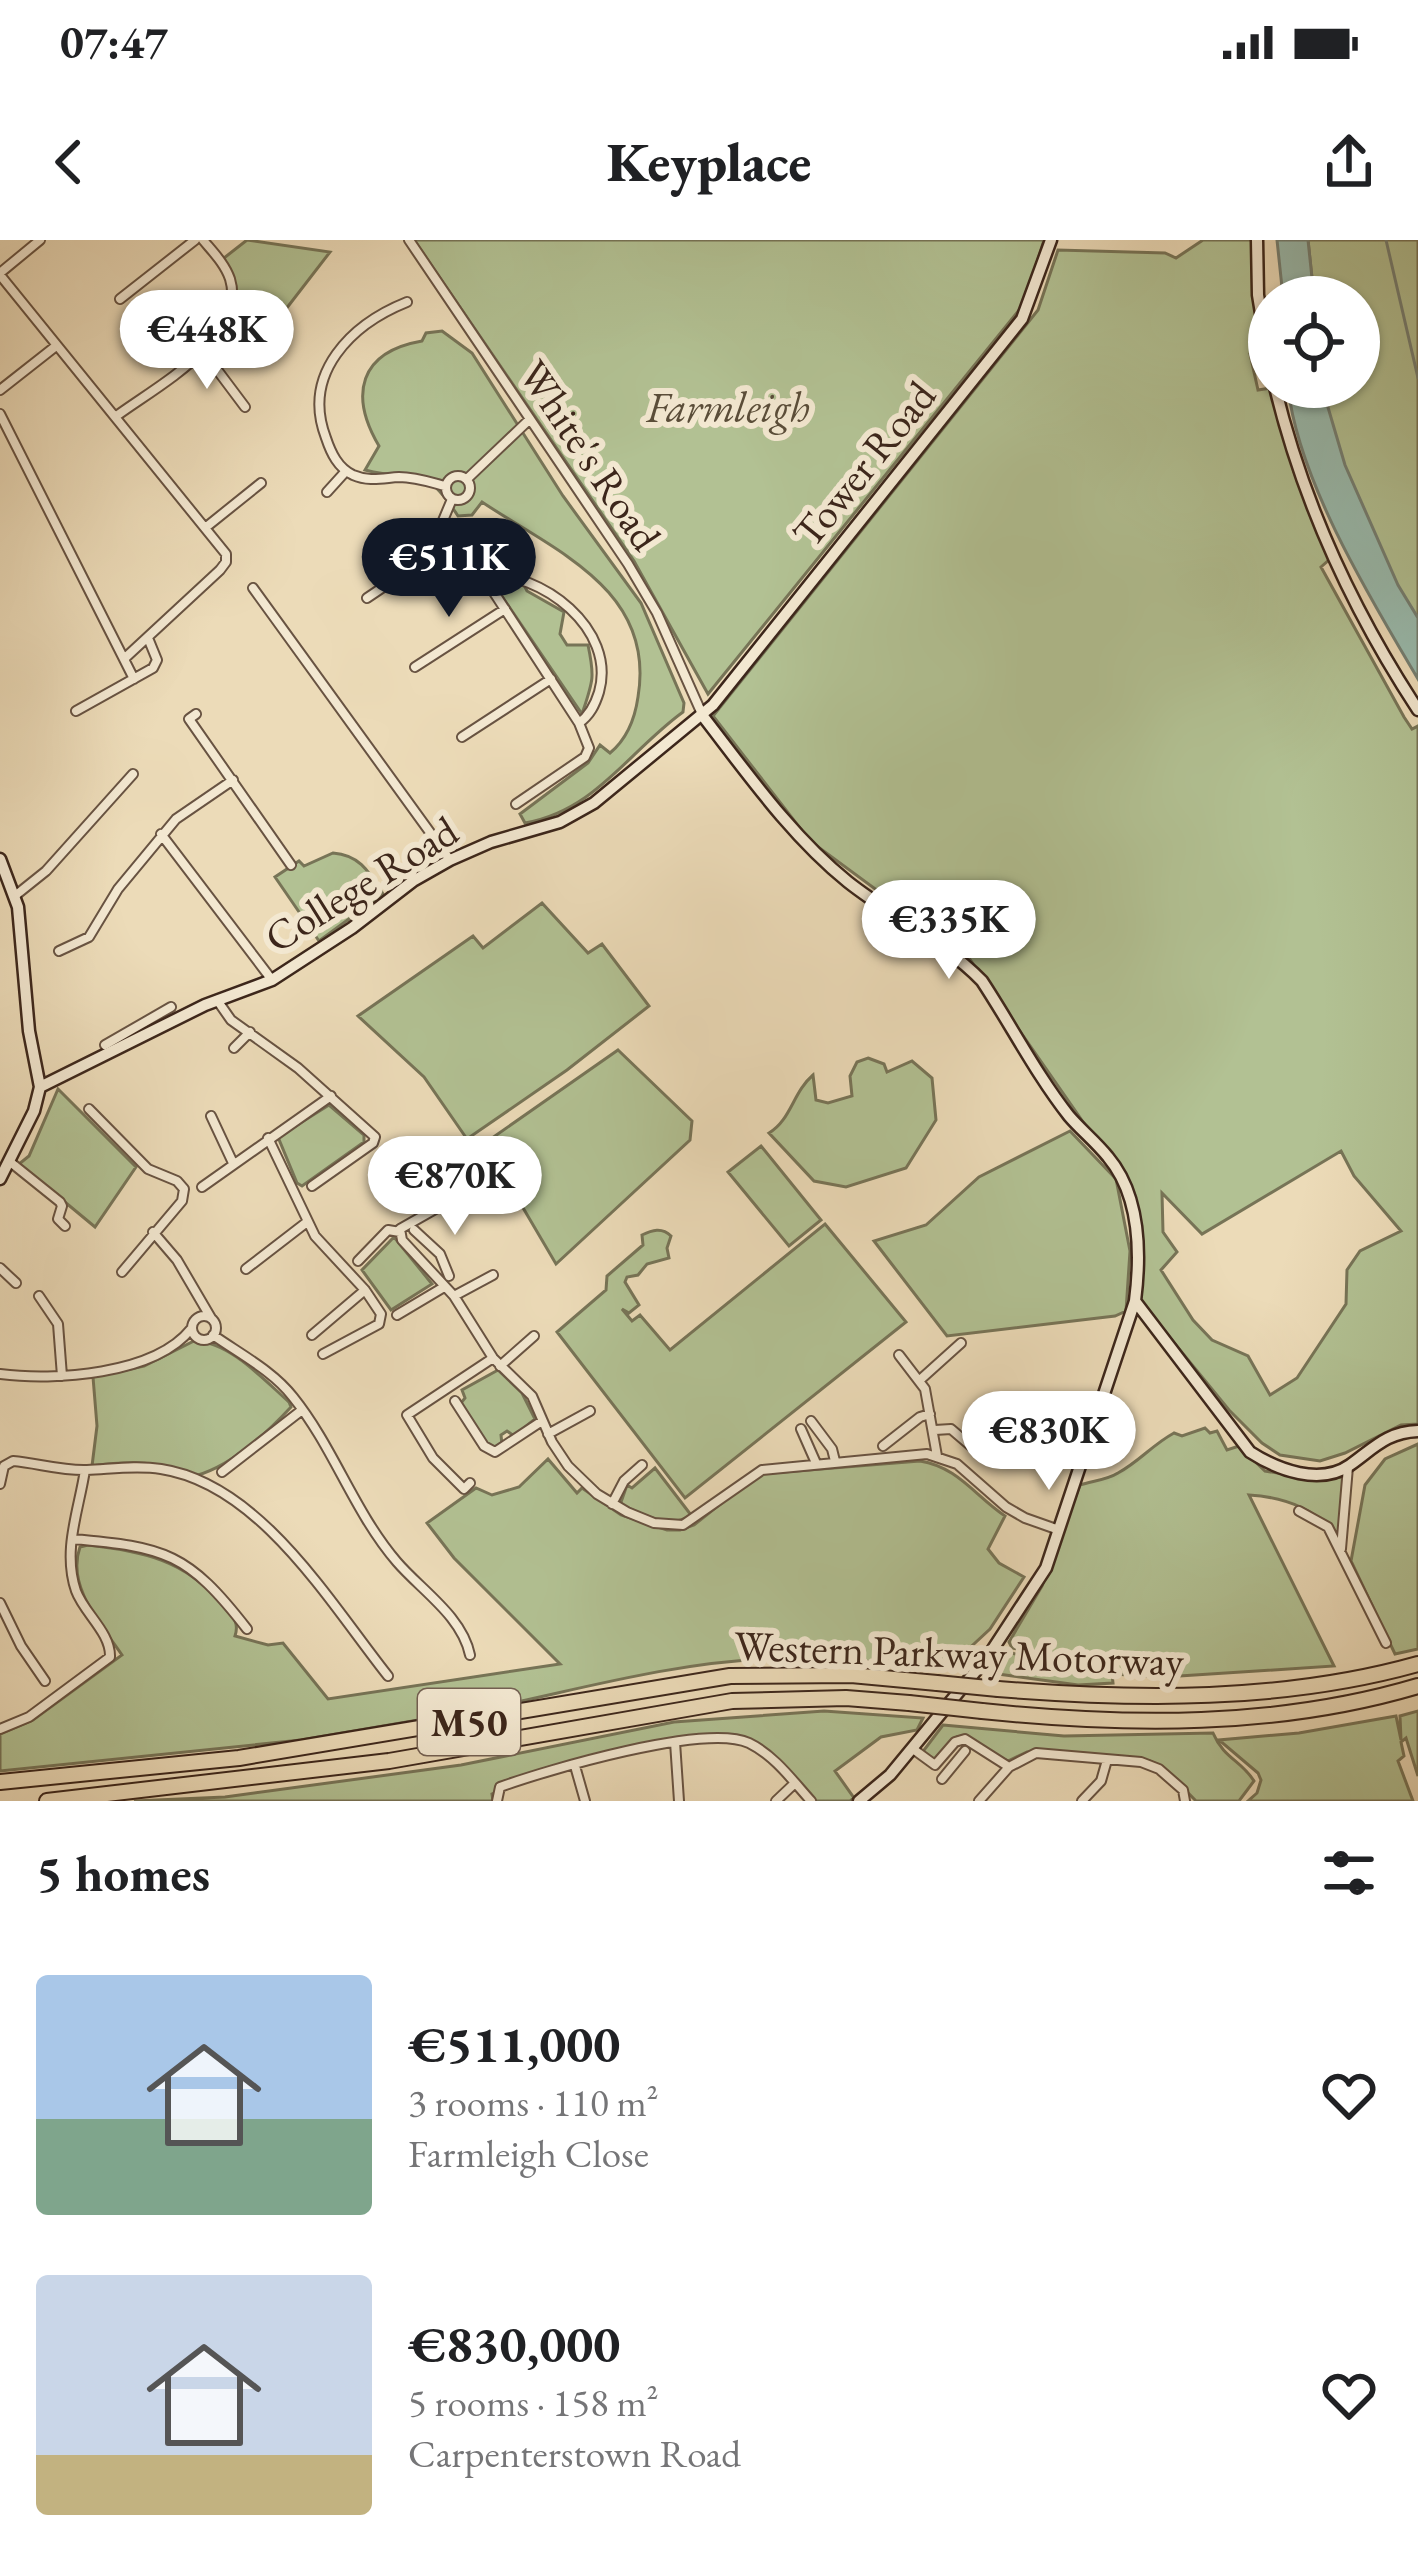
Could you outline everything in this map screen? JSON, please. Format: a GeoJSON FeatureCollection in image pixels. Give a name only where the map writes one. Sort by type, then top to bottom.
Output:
{"type":"FeatureCollection","features":[{"type":"Feature","properties":{"kind":"highway","name":"Western Parkway Motorway"},"geometry":{"type":"LineString","coordinates":[[0,1782],[239,1758],[730,1676],[831,1674],[1127,1696],[1289,1688],[1418,1664]]}},
{"type":"Feature","properties":{"kind":"highway","name":"Western Parkway Motorway"},"geometry":{"type":"LineString","coordinates":[[47,1801],[310,1772],[732,1701],[846,1698],[1154,1722],[1296,1711],[1418,1686]]}},
{"type":"Feature","properties":{"kind":"street"},"geometry":{"type":"LineString","coordinates":[[40,240],[0,274],[226,554],[226,562],[125,658]]}},
{"type":"Feature","properties":{"kind":"street"},"geometry":{"type":"LineString","coordinates":[[115,417],[203,351],[227,323],[232,288],[223,264],[199,240],[120,298]]}},
{"type":"Feature","properties":{"kind":"street","name":"White's Road"},"geometry":{"type":"LineString","coordinates":[[409,240],[657,613],[702,715]]}},
{"type":"Feature","properties":{"kind":"street","name":"Tower Road"},"geometry":{"type":"LineString","coordinates":[[702,715],[1022,320],[1052,240]]}},
{"type":"Feature","properties":{"kind":"street"},"geometry":{"type":"LineString","coordinates":[[1257,240],[1258,276]]}},
{"type":"Feature","properties":{"kind":"street"},"geometry":{"type":"LineString","coordinates":[[407,302],[370,318],[333,356],[322,380],[319,415],[333,456],[346,471],[370,480],[400,477],[445,486]]}},
{"type":"Feature","properties":{"kind":"street"},"geometry":{"type":"LineString","coordinates":[[0,390],[56,346]]}},
{"type":"Feature","properties":{"kind":"street"},"geometry":{"type":"LineString","coordinates":[[203,351],[245,407]]}},
{"type":"Feature","properties":{"kind":"street"},"geometry":{"type":"LineString","coordinates":[[1281,408],[1297,468],[1324,536],[1418,710]]}},
{"type":"Feature","properties":{"kind":"street"},"geometry":{"type":"LineString","coordinates":[[0,414],[134,679]]}},
{"type":"Feature","properties":{"kind":"street"},"geometry":{"type":"LineString","coordinates":[[466,479],[530,419]]}},
{"type":"Feature","properties":{"kind":"street"},"geometry":{"type":"LineString","coordinates":[[326,492],[346,471]]}},
{"type":"Feature","properties":{"kind":"street"},"geometry":{"type":"LineString","coordinates":[[445,486],[454,476],[466,479]]}},
{"type":"Feature","properties":{"kind":"street"},"geometry":{"type":"LineString","coordinates":[[452,499],[469,494],[466,479]]}},
{"type":"Feature","properties":{"kind":"street"},"geometry":{"type":"LineString","coordinates":[[205,529],[261,483]]}},
{"type":"Feature","properties":{"kind":"street"},"geometry":{"type":"LineString","coordinates":[[445,486],[452,499]]}},
{"type":"Feature","properties":{"kind":"street"},"geometry":{"type":"LineString","coordinates":[[367,598],[422,561],[452,499]]}},
{"type":"Feature","properties":{"kind":"street"},"geometry":{"type":"LineString","coordinates":[[439,530],[483,575],[579,723],[588,753],[516,804]]}},
{"type":"Feature","properties":{"kind":"street"},"geometry":{"type":"LineString","coordinates":[[483,575],[505,574],[534,585],[574,614],[593,636],[601,687],[593,708],[579,723]]}},
{"type":"Feature","properties":{"kind":"street"},"geometry":{"type":"LineString","coordinates":[[253,588],[450,860]]}},
{"type":"Feature","properties":{"kind":"street"},"geometry":{"type":"LineString","coordinates":[[416,668],[505,609]]}},
{"type":"Feature","properties":{"kind":"street"},"geometry":{"type":"LineString","coordinates":[[76,711],[152,668],[157,660],[148,638]]}},
{"type":"Feature","properties":{"kind":"street"},"geometry":{"type":"LineString","coordinates":[[462,737],[551,679]]}},
{"type":"Feature","properties":{"kind":"street"},"geometry":{"type":"LineString","coordinates":[[196,714],[189,719],[291,865]]}},
{"type":"Feature","properties":{"kind":"street"},"geometry":{"type":"LineString","coordinates":[[702,715],[806,846],[982,981],[1069,1116],[1111,1160],[1129,1192],[1137,1247],[1135,1301],[1046,1568],[1013,1624],[913,1749],[859,1801]]}},
{"type":"Feature","properties":{"kind":"street","name":"College Road"},"geometry":{"type":"LineString","coordinates":[[40,1087],[132,1037],[272,980],[450,860],[576,814],[702,715]]}},
{"type":"Feature","properties":{"kind":"street"},"geometry":{"type":"LineString","coordinates":[[16,895],[46,871],[134,774]]}},
{"type":"Feature","properties":{"kind":"street"},"geometry":{"type":"LineString","coordinates":[[59,951],[89,937],[118,889],[161,834],[232,780]]}},
{"type":"Feature","properties":{"kind":"street"},"geometry":{"type":"LineString","coordinates":[[161,834],[272,980]]}},
{"type":"Feature","properties":{"kind":"street"},"geometry":{"type":"LineString","coordinates":[[0,859],[16,895],[29,1031],[40,1087],[34,1111],[9,1161],[7,1180]]}},
{"type":"Feature","properties":{"kind":"street"},"geometry":{"type":"LineString","coordinates":[[217,1000],[231,1020],[331,1096],[375,1141],[312,1186]]}},
{"type":"Feature","properties":{"kind":"street"},"geometry":{"type":"LineString","coordinates":[[105,1045],[132,1037],[171,1007]]}},
{"type":"Feature","properties":{"kind":"street"},"geometry":{"type":"LineString","coordinates":[[234,1048],[250,1032]]}},
{"type":"Feature","properties":{"kind":"street"},"geometry":{"type":"LineString","coordinates":[[202,1187],[331,1096]]}},
{"type":"Feature","properties":{"kind":"street"},"geometry":{"type":"LineString","coordinates":[[89,1109],[148,1169],[181,1184],[182,1201],[122,1272]]}},
{"type":"Feature","properties":{"kind":"street"},"geometry":{"type":"LineString","coordinates":[[211,1116],[233,1163]]}},
{"type":"Feature","properties":{"kind":"street"},"geometry":{"type":"LineString","coordinates":[[268,1138],[320,1243],[382,1314],[379,1324],[323,1354]]}},
{"type":"Feature","properties":{"kind":"street"},"geometry":{"type":"LineString","coordinates":[[9,1161],[60,1202],[58,1219],[65,1226]]}},
{"type":"Feature","properties":{"kind":"street"},"geometry":{"type":"LineString","coordinates":[[7,1180],[20,1169]]}},
{"type":"Feature","properties":{"kind":"street"},"geometry":{"type":"LineString","coordinates":[[460,1195],[409,1221],[400,1232],[401,1240],[454,1296],[497,1362],[532,1396],[548,1434],[582,1481],[612,1504],[654,1523],[682,1525],[761,1470],[938,1456],[957,1464],[1006,1507],[1061,1530]]}},
{"type":"Feature","properties":{"kind":"street"},"geometry":{"type":"LineString","coordinates":[[246,1269],[308,1222]]}},
{"type":"Feature","properties":{"kind":"street"},"geometry":{"type":"LineString","coordinates":[[414,1230],[440,1254],[449,1276]]}},
{"type":"Feature","properties":{"kind":"street"},"geometry":{"type":"LineString","coordinates":[[358,1262],[388,1231],[400,1232]]}},
{"type":"Feature","properties":{"kind":"street"},"geometry":{"type":"LineString","coordinates":[[153,1232],[177,1260],[216,1328],[213,1336],[202,1340],[191,1329]]}},
{"type":"Feature","properties":{"kind":"street"},"geometry":{"type":"LineString","coordinates":[[422,1267],[440,1254]]}},
{"type":"Feature","properties":{"kind":"street"},"geometry":{"type":"LineString","coordinates":[[0,1268],[16,1283]]}},
{"type":"Feature","properties":{"kind":"street"},"geometry":{"type":"LineString","coordinates":[[454,1296],[494,1275]]}},
{"type":"Feature","properties":{"kind":"street"},"geometry":{"type":"LineString","coordinates":[[398,1311],[444,1287]]}},
{"type":"Feature","properties":{"kind":"street"},"geometry":{"type":"LineString","coordinates":[[312,1335],[365,1290]]}},
{"type":"Feature","properties":{"kind":"street"},"geometry":{"type":"LineString","coordinates":[[39,1296],[58,1324],[62,1376]]}},
{"type":"Feature","properties":{"kind":"street"},"geometry":{"type":"LineString","coordinates":[[1135,1301],[1250,1452],[1282,1469],[1328,1474],[1348,1467],[1383,1439],[1418,1431]]}},
{"type":"Feature","properties":{"kind":"street"},"geometry":{"type":"LineString","coordinates":[[0,1374],[62,1376],[145,1359],[184,1337],[196,1318],[211,1318]]}},
{"type":"Feature","properties":{"kind":"street"},"geometry":{"type":"LineString","coordinates":[[213,1336],[282,1385],[383,1544],[459,1628],[470,1655]]}},
{"type":"Feature","properties":{"kind":"street"},"geometry":{"type":"LineString","coordinates":[[470,1483],[464,1490],[441,1467],[407,1414],[534,1336]]}},
{"type":"Feature","properties":{"kind":"street"},"geometry":{"type":"LineString","coordinates":[[920,1379],[961,1343]]}},
{"type":"Feature","properties":{"kind":"street"},"geometry":{"type":"LineString","coordinates":[[899,1354],[920,1379],[938,1456]]}},
{"type":"Feature","properties":{"kind":"street"},"geometry":{"type":"LineString","coordinates":[[455,1401],[490,1451],[498,1451],[542,1421]]}},
{"type":"Feature","properties":{"kind":"street"},"geometry":{"type":"LineString","coordinates":[[222,1472],[302,1410]]}},
{"type":"Feature","properties":{"kind":"street"},"geometry":{"type":"LineString","coordinates":[[548,1434],[590,1411]]}},
{"type":"Feature","properties":{"kind":"street"},"geometry":{"type":"LineString","coordinates":[[884,1446],[930,1414]]}},
{"type":"Feature","properties":{"kind":"street"},"geometry":{"type":"LineString","coordinates":[[811,1420],[832,1449],[835,1462]]}},
{"type":"Feature","properties":{"kind":"street"},"geometry":{"type":"LineString","coordinates":[[935,1430],[951,1429],[978,1452],[1013,1447],[1035,1427]]}},
{"type":"Feature","properties":{"kind":"street"},"geometry":{"type":"LineString","coordinates":[[801,1429],[816,1463]]}},
{"type":"Feature","properties":{"kind":"street"},"geometry":{"type":"LineString","coordinates":[[0,1484],[4,1466],[13,1461],[86,1470],[158,1468],[186,1474],[258,1515],[388,1676]]}},
{"type":"Feature","properties":{"kind":"street"},"geometry":{"type":"LineString","coordinates":[[612,1504],[624,1481],[641,1465]]}},
{"type":"Feature","properties":{"kind":"street"},"geometry":{"type":"LineString","coordinates":[[1341,1549],[1348,1467]]}},
{"type":"Feature","properties":{"kind":"street"},"geometry":{"type":"LineString","coordinates":[[0,1729],[28,1718],[111,1654],[75,1587],[73,1517],[86,1470]]}},
{"type":"Feature","properties":{"kind":"street"},"geometry":{"type":"LineString","coordinates":[[1299,1511],[1324,1523],[1386,1643]]}},
{"type":"Feature","properties":{"kind":"street"},"geometry":{"type":"LineString","coordinates":[[72,1539],[154,1548],[172,1556],[217,1590],[248,1629]]}},
{"type":"Feature","properties":{"kind":"street"},"geometry":{"type":"LineString","coordinates":[[0,1603],[21,1647],[45,1681]]}},
{"type":"Feature","properties":{"kind":"street"},"geometry":{"type":"LineString","coordinates":[[913,1749],[930,1764],[942,1760],[955,1742],[965,1739],[1009,1767]]}},
{"type":"Feature","properties":{"kind":"street"},"geometry":{"type":"LineString","coordinates":[[497,1801],[500,1787],[637,1748],[740,1740],[764,1754],[811,1801]]}},
{"type":"Feature","properties":{"kind":"street"},"geometry":{"type":"LineString","coordinates":[[675,1742],[679,1801]]}},
{"type":"Feature","properties":{"kind":"street"},"geometry":{"type":"LineString","coordinates":[[942,1779],[965,1751]]}},
{"type":"Feature","properties":{"kind":"street"},"geometry":{"type":"LineString","coordinates":[[979,1801],[1009,1767],[1036,1753],[1152,1765],[1183,1790],[1186,1800]]}},
{"type":"Feature","properties":{"kind":"street"},"geometry":{"type":"LineString","coordinates":[[942,1760],[952,1768]]}},
{"type":"Feature","properties":{"kind":"street"},"geometry":{"type":"LineString","coordinates":[[1082,1801],[1101,1781],[1107,1760]]}},
{"type":"Feature","properties":{"kind":"street"},"geometry":{"type":"LineString","coordinates":[[575,1766],[585,1801]]}},
{"type":"Feature","properties":{"kind":"street"},"geometry":{"type":"LineString","coordinates":[[776,1801],[795,1783]]}},
{"type":"Feature","properties":{"kind":"green space"},"geometry":{"type":"Polygon","coordinates":[[[247,240],[330,252],[259,344],[231,318],[235,288],[224,258],[247,240]]]}},
{"type":"Feature","properties":{"kind":"green space","name":"Farmleigh"},"geometry":{"type":"Polygon","coordinates":[[[414,240],[1044,240],[1024,304],[708,694],[634,561],[414,240]]]}},
{"type":"Feature","properties":{"kind":"green space"},"geometry":{"type":"Polygon","coordinates":[[[1203,240],[1253,240],[1256,276],[1248,276],[1248,408],[1276,408],[1294,472],[1331,558],[1321,567],[1404,717],[1412,729],[1418,726],[1418,1424],[1401,1425],[1320,1461],[1280,1455],[1262,1443],[1139,1300],[1137,1213],[1097,1142],[969,958],[810,841],[713,716],[1038,310],[1058,250],[1165,253],[1176,258],[1203,240]],[[1341,1151],[1202,1234],[1162,1193],[1163,1232],[1177,1252],[1161,1270],[1212,1340],[1248,1356],[1270,1395],[1297,1378],[1346,1304],[1347,1270],[1360,1251],[1401,1231],[1354,1176],[1341,1151]]]}},
{"type":"Feature","properties":{"kind":"green space"},"geometry":{"type":"Polygon","coordinates":[[[1308,240],[1418,240],[1418,644],[1351,524],[1326,408],[1380,408],[1380,276],[1312,276],[1308,240]]]}},
{"type":"Feature","properties":{"kind":"green space"},"geometry":{"type":"Polygon","coordinates":[[[442,331],[472,353],[563,496],[641,603],[684,703],[683,712],[592,793],[550,816],[525,823],[520,814],[588,763],[600,745],[610,753],[621,741],[637,705],[639,660],[631,628],[616,601],[568,557],[482,502],[472,515],[458,516],[426,480],[365,470],[379,446],[364,410],[366,378],[384,355],[422,341],[426,333],[442,331]]]}},
{"type":"Feature","properties":{"kind":"green space"},"geometry":{"type":"Polygon","coordinates":[[[452,520],[461,533],[516,569],[527,591],[564,612],[560,634],[567,645],[588,645],[592,680],[582,714],[482,567],[447,527],[452,520]]]}},
{"type":"Feature","properties":{"kind":"green space"},"geometry":{"type":"Polygon","coordinates":[[[333,853],[357,861],[383,894],[319,941],[275,877],[299,861],[304,866],[333,853]]]}},
{"type":"Feature","properties":{"kind":"green space"},"geometry":{"type":"Polygon","coordinates":[[[542,903],[588,953],[602,944],[649,1006],[467,1139],[424,1077],[358,1016],[473,936],[483,948],[542,903]]]}},
{"type":"Feature","properties":{"kind":"green space"},"geometry":{"type":"Polygon","coordinates":[[[618,1050],[692,1121],[690,1140],[556,1264],[485,1143],[618,1050]]]}},
{"type":"Feature","properties":{"kind":"green space"},"geometry":{"type":"Polygon","coordinates":[[[868,1058],[884,1064],[887,1072],[912,1061],[932,1078],[936,1120],[906,1168],[846,1187],[814,1181],[769,1133],[813,1075],[816,1100],[828,1103],[852,1096],[850,1076],[857,1062],[868,1058]]]}},
{"type":"Feature","properties":{"kind":"green space"},"geometry":{"type":"Polygon","coordinates":[[[58,1089],[136,1167],[95,1227],[19,1164],[29,1156],[58,1089]]]}},
{"type":"Feature","properties":{"kind":"green space"},"geometry":{"type":"Polygon","coordinates":[[[329,1105],[364,1135],[364,1142],[302,1186],[278,1137],[329,1105]]]}},
{"type":"Feature","properties":{"kind":"green space"},"geometry":{"type":"Polygon","coordinates":[[[1070,1131],[1116,1179],[1130,1251],[1126,1311],[947,1336],[874,1241],[926,1225],[979,1177],[1070,1131]]]}},
{"type":"Feature","properties":{"kind":"green space"},"geometry":{"type":"Polygon","coordinates":[[[761,1146],[821,1220],[789,1246],[728,1172],[761,1146]]]}},
{"type":"Feature","properties":{"kind":"green space"},"geometry":{"type":"Polygon","coordinates":[[[825,1224],[906,1322],[685,1498],[557,1332],[606,1290],[607,1276],[643,1245],[642,1235],[661,1230],[671,1236],[669,1258],[647,1264],[638,1275],[627,1277],[625,1282],[639,1305],[629,1313],[622,1309],[632,1321],[640,1315],[670,1350],[825,1224]]]}},
{"type":"Feature","properties":{"kind":"green space"},"geometry":{"type":"Polygon","coordinates":[[[394,1237],[432,1284],[391,1310],[362,1270],[394,1237]]]}},
{"type":"Feature","properties":{"kind":"green space"},"geometry":{"type":"Polygon","coordinates":[[[194,1341],[233,1354],[291,1407],[235,1457],[195,1476],[145,1463],[92,1466],[97,1426],[93,1377],[144,1366],[194,1341]]]}},
{"type":"Feature","properties":{"kind":"green space"},"geometry":{"type":"Polygon","coordinates":[[[498,1370],[522,1393],[535,1419],[514,1436],[507,1431],[501,1435],[502,1445],[497,1448],[489,1447],[461,1403],[465,1398],[462,1390],[498,1370]]]}},
{"type":"Feature","properties":{"kind":"green space"},"geometry":{"type":"Polygon","coordinates":[[[1205,1428],[1210,1433],[1217,1431],[1227,1450],[1239,1446],[1265,1471],[1313,1479],[1344,1477],[1341,1542],[1324,1521],[1301,1507],[1249,1495],[1334,1666],[1164,1677],[1112,1674],[1113,1683],[1078,1685],[991,1673],[1003,1655],[1012,1653],[1065,1668],[1053,1656],[1012,1648],[1009,1642],[1042,1586],[1080,1485],[1118,1473],[1174,1433],[1182,1436],[1205,1428]]]}},
{"type":"Feature","properties":{"kind":"green space"},"geometry":{"type":"Polygon","coordinates":[[[1418,1444],[1418,1649],[1395,1654],[1351,1561],[1365,1485],[1385,1459],[1418,1444]]]}},
{"type":"Feature","properties":{"kind":"green space"},"geometry":{"type":"Polygon","coordinates":[[[548,1459],[577,1493],[582,1488],[621,1515],[667,1530],[694,1525],[758,1474],[920,1461],[933,1464],[956,1476],[1005,1516],[988,1549],[999,1563],[1024,1577],[990,1629],[948,1668],[810,1658],[732,1661],[517,1702],[499,1700],[483,1709],[301,1740],[0,1771],[0,1734],[33,1720],[122,1655],[82,1590],[77,1562],[80,1547],[88,1545],[162,1560],[193,1577],[231,1615],[235,1636],[268,1645],[283,1643],[328,1699],[560,1664],[454,1558],[427,1523],[476,1488],[492,1495],[519,1487],[548,1459]]]}},
{"type":"Feature","properties":{"kind":"green space"},"geometry":{"type":"Polygon","coordinates":[[[655,1468],[691,1515],[665,1521],[620,1505],[627,1485],[632,1488],[655,1468]]]}},
{"type":"Feature","properties":{"kind":"green space"},"geometry":{"type":"Polygon","coordinates":[[[824,1711],[923,1718],[917,1730],[881,1737],[835,1771],[854,1798],[850,1801],[816,1801],[787,1768],[757,1745],[706,1740],[575,1762],[492,1794],[493,1801],[134,1801],[225,1797],[461,1765],[674,1722],[824,1711]]]}},
{"type":"Feature","properties":{"kind":"green space"},"geometry":{"type":"Polygon","coordinates":[[[1418,1711],[1418,1776],[1406,1738],[1401,1742],[1404,1756],[1398,1761],[1413,1801],[1248,1801],[1257,1793],[1258,1773],[1219,1740],[1299,1733],[1396,1716],[1401,1740],[1400,1716],[1418,1711]]]}},
{"type":"Feature","properties":{"kind":"green space"},"geometry":{"type":"Polygon","coordinates":[[[943,1725],[1064,1736],[1213,1733],[1254,1781],[1239,1801],[1196,1801],[1163,1767],[1150,1761],[1027,1752],[1008,1761],[957,1737],[936,1760],[921,1754],[943,1725]]]}},
{"type":"Feature","properties":{"kind":"shaded area"},"geometry":{"type":"Polygon","coordinates":[[[1277,240],[1308,240],[1312,276],[1281,276],[1277,240]]]}},
{"type":"Feature","properties":{"kind":"shaded area"},"geometry":{"type":"Polygon","coordinates":[[[1292,408],[1328,408],[1345,465],[1398,585],[1418,618],[1418,679],[1339,538],[1292,408]]]}},
{"type":"Feature","properties":{"kind":"waterway"},"geometry":{"type":"LineString","coordinates":[[1386,240],[1418,378]]}}]}
